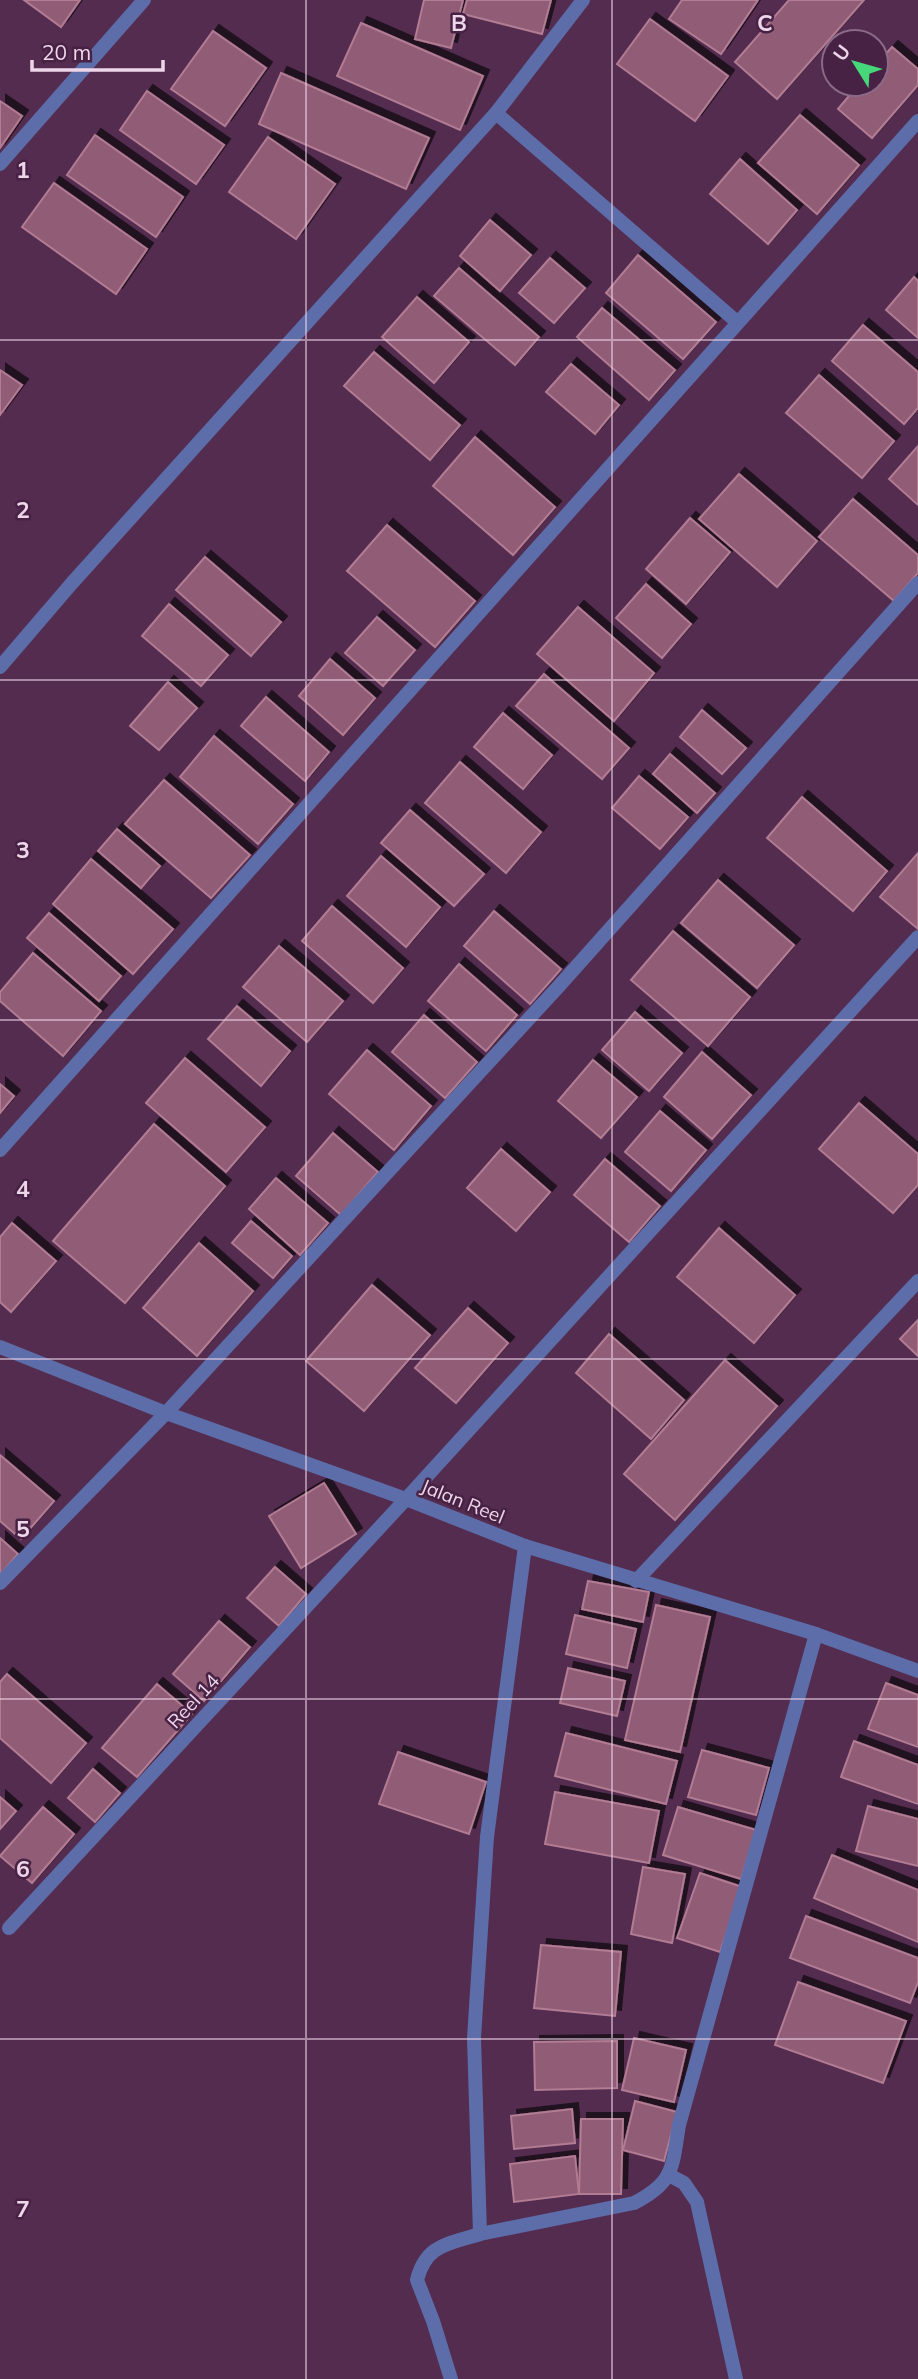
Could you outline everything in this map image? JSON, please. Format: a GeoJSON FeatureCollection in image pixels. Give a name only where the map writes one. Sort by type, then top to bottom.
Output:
{"type":"FeatureCollection","features":[{"type":"Feature","properties":{"kind":"street"},"geometry":{"type":"LineString","coordinates":[[0,164],[144,0]]}},
{"type":"Feature","properties":{"kind":"street"},"geometry":{"type":"LineString","coordinates":[[0,667],[72,583],[496,113],[582,0]]}},
{"type":"Feature","properties":{"kind":"street"},"geometry":{"type":"LineString","coordinates":[[496,113],[737,321]]}},
{"type":"Feature","properties":{"kind":"street"},"geometry":{"type":"LineString","coordinates":[[0,1150],[918,121]]}},
{"type":"Feature","properties":{"kind":"street"},"geometry":{"type":"LineString","coordinates":[[0,1583],[166,1413],[559,986],[918,583]]}},
{"type":"Feature","properties":{"kind":"street","name":"Reel 14"},"geometry":{"type":"LineString","coordinates":[[9,1928],[406,1499],[918,937]]}},
{"type":"Feature","properties":{"kind":"street"},"geometry":{"type":"LineString","coordinates":[[636,1581],[918,1281]]}},
{"type":"Feature","properties":{"kind":"street","name":"Jalan Reel"},"geometry":{"type":"LineString","coordinates":[[0,1347],[166,1413],[406,1499],[525,1546],[816,1634],[918,1671]]}},
{"type":"Feature","properties":{"kind":"street"},"geometry":{"type":"LineString","coordinates":[[480,2234],[474,2038],[487,1837],[525,1546]]}},
{"type":"Feature","properties":{"kind":"street"},"geometry":{"type":"LineString","coordinates":[[451,2379],[417,2280],[425,2258],[434,2251],[480,2234],[634,2203],[657,2191],[669,2175],[679,2125],[816,1634]]}},
{"type":"Feature","properties":{"kind":"street"},"geometry":{"type":"LineString","coordinates":[[669,2175],[684,2183],[697,2202],[736,2379]]}},
{"type":"Feature","properties":{"kind":"building"},"geometry":{"type":"Polygon","coordinates":[[[24,0],[80,0],[61,27],[24,0]]]}},
{"type":"Feature","properties":{"kind":"building"},"geometry":{"type":"Polygon","coordinates":[[[424,0],[463,0],[451,48],[415,39],[424,0]]]}},
{"type":"Feature","properties":{"kind":"building"},"geometry":{"type":"Polygon","coordinates":[[[467,0],[551,0],[542,34],[463,14],[467,0]]]}},
{"type":"Feature","properties":{"kind":"building"},"geometry":{"type":"Polygon","coordinates":[[[682,0],[758,0],[721,54],[669,19],[682,0]]]}},
{"type":"Feature","properties":{"kind":"building"},"geometry":{"type":"Polygon","coordinates":[[[789,0],[864,0],[839,28],[820,28],[820,50],[777,99],[735,62],[789,0]]]}},
{"type":"Feature","properties":{"kind":"building"},"geometry":{"type":"Polygon","coordinates":[[[650,19],[728,76],[695,121],[617,64],[650,19]]]}},
{"type":"Feature","properties":{"kind":"building"},"geometry":{"type":"Polygon","coordinates":[[[361,23],[483,76],[460,130],[337,76],[361,23]]]}},
{"type":"Feature","properties":{"kind":"building"},"geometry":{"type":"Polygon","coordinates":[[[213,31],[266,68],[225,126],[171,89],[213,31]]]}},
{"type":"Feature","properties":{"kind":"building"},"geometry":{"type":"Polygon","coordinates":[[[892,47],[918,69],[918,85],[872,138],[838,109],[847,98],[890,98],[892,47]]]}},
{"type":"Feature","properties":{"kind":"building"},"geometry":{"type":"Polygon","coordinates":[[[281,73],[429,138],[406,189],[259,124],[281,73]]]}},
{"type":"Feature","properties":{"kind":"building"},"geometry":{"type":"Polygon","coordinates":[[[147,91],[224,145],[196,184],[120,130],[147,91]]]}},
{"type":"Feature","properties":{"kind":"building"},"geometry":{"type":"Polygon","coordinates":[[[0,101],[22,116],[0,148],[0,101]]]}},
{"type":"Feature","properties":{"kind":"building"},"geometry":{"type":"Polygon","coordinates":[[[800,115],[859,165],[817,214],[758,163],[800,115]]]}},
{"type":"Feature","properties":{"kind":"building"},"geometry":{"type":"Polygon","coordinates":[[[95,135],[183,197],[156,237],[67,175],[95,135]]]}},
{"type":"Feature","properties":{"kind":"building"},"geometry":{"type":"Polygon","coordinates":[[[268,137],[335,184],[296,239],[229,192],[268,137]]]}},
{"type":"Feature","properties":{"kind":"building"},"geometry":{"type":"Polygon","coordinates":[[[740,159],[797,210],[768,244],[710,194],[740,159]]]}},
{"type":"Feature","properties":{"kind":"building"},"geometry":{"type":"Polygon","coordinates":[[[54,183],[147,249],[116,294],[22,227],[54,183]]]}},
{"type":"Feature","properties":{"kind":"building"},"geometry":{"type":"Polygon","coordinates":[[[490,220],[531,255],[500,291],[460,256],[490,220]]]}},
{"type":"Feature","properties":{"kind":"building"},"geometry":{"type":"Polygon","coordinates":[[[638,255],[716,322],[683,359],[606,293],[638,255]]]}},
{"type":"Feature","properties":{"kind":"building"},"geometry":{"type":"Polygon","coordinates":[[[550,258],[585,288],[554,323],[519,293],[550,258]]]}},
{"type":"Feature","properties":{"kind":"building"},"geometry":{"type":"Polygon","coordinates":[[[459,268],[539,337],[515,365],[434,296],[459,268]]]}},
{"type":"Feature","properties":{"kind":"building"},"geometry":{"type":"Polygon","coordinates":[[[914,277],[918,281],[918,338],[886,310],[914,277]]]}},
{"type":"Feature","properties":{"kind":"building"},"geometry":{"type":"Polygon","coordinates":[[[417,297],[469,342],[434,383],[382,337],[417,297]]]}},
{"type":"Feature","properties":{"kind":"building"},"geometry":{"type":"Polygon","coordinates":[[[602,308],[675,370],[649,400],[577,337],[602,308]]]}},
{"type":"Feature","properties":{"kind":"building"},"geometry":{"type":"Polygon","coordinates":[[[863,325],[918,372],[918,408],[904,424],[832,361],[863,325]]]}},
{"type":"Feature","properties":{"kind":"building"},"geometry":{"type":"Polygon","coordinates":[[[374,352],[460,425],[430,460],[344,386],[374,352]]]}},
{"type":"Feature","properties":{"kind":"building"},"geometry":{"type":"Polygon","coordinates":[[[571,364],[619,405],[595,434],[546,392],[571,364]]]}},
{"type":"Feature","properties":{"kind":"building"},"geometry":{"type":"Polygon","coordinates":[[[0,370],[22,385],[0,415],[0,370]]]}},
{"type":"Feature","properties":{"kind":"building"},"geometry":{"type":"Polygon","coordinates":[[[819,375],[894,441],[862,478],[786,413],[819,375]]]}},
{"type":"Feature","properties":{"kind":"building"},"geometry":{"type":"Polygon","coordinates":[[[475,437],[555,507],[513,555],[433,486],[475,437]]]}},
{"type":"Feature","properties":{"kind":"building"},"geometry":{"type":"Polygon","coordinates":[[[918,446],[918,505],[889,479],[918,446]]]}},
{"type":"Feature","properties":{"kind":"building"},"geometry":{"type":"Polygon","coordinates":[[[739,474],[817,541],[777,587],[699,519],[739,474]]]}},
{"type":"Feature","properties":{"kind":"building"},"geometry":{"type":"Polygon","coordinates":[[[853,499],[918,555],[918,573],[894,601],[819,537],[853,499]]]}},
{"type":"Feature","properties":{"kind":"building"},"geometry":{"type":"Polygon","coordinates":[[[690,518],[730,552],[686,604],[646,569],[690,518]]]}},
{"type":"Feature","properties":{"kind":"building"},"geometry":{"type":"Polygon","coordinates":[[[387,525],[475,601],[435,647],[347,571],[387,525]]]}},
{"type":"Feature","properties":{"kind":"building"},"geometry":{"type":"Polygon","coordinates":[[[205,557],[281,622],[251,656],[176,590],[205,557]]]}},
{"type":"Feature","properties":{"kind":"building"},"geometry":{"type":"Polygon","coordinates":[[[646,584],[691,624],[662,658],[616,618],[646,584]]]}},
{"type":"Feature","properties":{"kind":"building"},"geometry":{"type":"Polygon","coordinates":[[[169,604],[228,655],[201,686],[142,636],[169,604]]]}},
{"type":"Feature","properties":{"kind":"building"},"geometry":{"type":"Polygon","coordinates":[[[578,607],[654,673],[614,721],[537,654],[578,607]]]}},
{"type":"Feature","properties":{"kind":"building"},"geometry":{"type":"Polygon","coordinates":[[[377,617],[415,650],[383,686],[345,653],[377,617]]]}},
{"type":"Feature","properties":{"kind":"building"},"geometry":{"type":"Polygon","coordinates":[[[330,659],[375,698],[343,735],[299,696],[330,659]]]}},
{"type":"Feature","properties":{"kind":"building"},"geometry":{"type":"Polygon","coordinates":[[[544,674],[629,748],[602,779],[516,706],[544,674]]]}},
{"type":"Feature","properties":{"kind":"building"},"geometry":{"type":"Polygon","coordinates":[[[168,682],[197,708],[159,750],[130,726],[168,682]]]}},
{"type":"Feature","properties":{"kind":"building"},"geometry":{"type":"Polygon","coordinates":[[[266,697],[329,752],[305,781],[241,726],[266,697]]]}},
{"type":"Feature","properties":{"kind":"building"},"geometry":{"type":"Polygon","coordinates":[[[702,710],[746,748],[722,774],[680,737],[702,710]]]}},
{"type":"Feature","properties":{"kind":"building"},"geometry":{"type":"Polygon","coordinates":[[[503,713],[552,755],[523,789],[474,747],[503,713]]]}},
{"type":"Feature","properties":{"kind":"building"},"geometry":{"type":"Polygon","coordinates":[[[214,736],[293,804],[258,844],[180,777],[214,736]]]}},
{"type":"Feature","properties":{"kind":"building"},"geometry":{"type":"Polygon","coordinates":[[[670,754],[715,793],[697,813],[653,774],[670,754]]]}},
{"type":"Feature","properties":{"kind":"building"},"geometry":{"type":"Polygon","coordinates":[[[460,762],[541,832],[506,873],[425,803],[460,762]]]}},
{"type":"Feature","properties":{"kind":"building"},"geometry":{"type":"Polygon","coordinates":[[[639,776],[688,817],[660,849],[612,808],[639,776]]]}},
{"type":"Feature","properties":{"kind":"building"},"geometry":{"type":"Polygon","coordinates":[[[164,780],[250,855],[211,898],[125,824],[164,780]]]}},
{"type":"Feature","properties":{"kind":"building"},"geometry":{"type":"Polygon","coordinates":[[[802,797],[887,871],[853,911],[767,838],[802,797]]]}},
{"type":"Feature","properties":{"kind":"building"},"geometry":{"type":"Polygon","coordinates":[[[410,810],[484,874],[454,906],[381,843],[410,810]]]}},
{"type":"Feature","properties":{"kind":"building"},"geometry":{"type":"Polygon","coordinates":[[[117,829],[160,866],[141,888],[98,851],[117,829]]]}},
{"type":"Feature","properties":{"kind":"building"},"geometry":{"type":"Polygon","coordinates":[[[918,853],[918,929],[880,897],[918,853]]]}},
{"type":"Feature","properties":{"kind":"building"},"geometry":{"type":"Polygon","coordinates":[[[381,856],[440,907],[406,947],[347,896],[381,856]]]}},
{"type":"Feature","properties":{"kind":"building"},"geometry":{"type":"Polygon","coordinates":[[[91,859],[173,929],[133,974],[53,904],[91,859]]]}},
{"type":"Feature","properties":{"kind":"building"},"geometry":{"type":"Polygon","coordinates":[[[718,880],[794,945],[757,988],[681,923],[718,880]]]}},
{"type":"Feature","properties":{"kind":"building"},"geometry":{"type":"Polygon","coordinates":[[[332,906],[403,968],[373,1003],[302,941],[332,906]]]}},
{"type":"Feature","properties":{"kind":"building"},"geometry":{"type":"Polygon","coordinates":[[[494,911],[561,969],[530,1004],[464,946],[494,911]]]}},
{"type":"Feature","properties":{"kind":"building"},"geometry":{"type":"Polygon","coordinates":[[[49,913],[121,976],[99,1001],[27,938],[49,913]]]}},
{"type":"Feature","properties":{"kind":"building"},"geometry":{"type":"Polygon","coordinates":[[[673,931],[750,997],[708,1046],[631,980],[673,931]]]}},
{"type":"Feature","properties":{"kind":"building"},"geometry":{"type":"Polygon","coordinates":[[[279,946],[343,1001],[307,1042],[243,987],[279,946]]]}},
{"type":"Feature","properties":{"kind":"building"},"geometry":{"type":"Polygon","coordinates":[[[33,953],[101,1011],[63,1056],[0,1001],[0,992],[33,953]]]}},
{"type":"Feature","properties":{"kind":"building"},"geometry":{"type":"Polygon","coordinates":[[[459,964],[517,1015],[486,1051],[428,1001],[459,964]]]}},
{"type":"Feature","properties":{"kind":"building"},"geometry":{"type":"Polygon","coordinates":[[[237,1006],[290,1051],[261,1086],[208,1039],[237,1006]]]}},
{"type":"Feature","properties":{"kind":"building"},"geometry":{"type":"Polygon","coordinates":[[[635,1012],[682,1053],[649,1091],[602,1050],[635,1012]]]}},
{"type":"Feature","properties":{"kind":"building"},"geometry":{"type":"Polygon","coordinates":[[[424,1015],[477,1062],[445,1098],[392,1052],[424,1015]]]}},
{"type":"Feature","properties":{"kind":"building"},"geometry":{"type":"Polygon","coordinates":[[[367,1050],[431,1106],[394,1150],[329,1094],[367,1050]]]}},
{"type":"Feature","properties":{"kind":"building"},"geometry":{"type":"Polygon","coordinates":[[[702,1052],[751,1095],[712,1139],[664,1097],[702,1052]]]}},
{"type":"Feature","properties":{"kind":"building"},"geometry":{"type":"Polygon","coordinates":[[[185,1058],[265,1127],[226,1172],[146,1103],[185,1058]]]}},
{"type":"Feature","properties":{"kind":"building"},"geometry":{"type":"Polygon","coordinates":[[[593,1060],[637,1097],[601,1138],[558,1101],[593,1060]]]}},
{"type":"Feature","properties":{"kind":"building"},"geometry":{"type":"Polygon","coordinates":[[[0,1084],[14,1096],[0,1113],[0,1084]]]}},
{"type":"Feature","properties":{"kind":"building"},"geometry":{"type":"Polygon","coordinates":[[[859,1103],[918,1154],[918,1185],[893,1213],[819,1149],[859,1103]]]}},
{"type":"Feature","properties":{"kind":"building"},"geometry":{"type":"Polygon","coordinates":[[[660,1111],[706,1150],[671,1191],[625,1152],[660,1111]]]}},
{"type":"Feature","properties":{"kind":"building"},"geometry":{"type":"Polygon","coordinates":[[[154,1124],[225,1186],[125,1303],[53,1241],[154,1124]]]}},
{"type":"Feature","properties":{"kind":"building"},"geometry":{"type":"Polygon","coordinates":[[[333,1133],[378,1172],[341,1215],[296,1176],[333,1133]]]}},
{"type":"Feature","properties":{"kind":"building"},"geometry":{"type":"Polygon","coordinates":[[[501,1149],[550,1192],[516,1231],[467,1188],[501,1149]]]}},
{"type":"Feature","properties":{"kind":"building"},"geometry":{"type":"Polygon","coordinates":[[[605,1159],[660,1206],[629,1242],[574,1195],[605,1159]]]}},
{"type":"Feature","properties":{"kind":"building"},"geometry":{"type":"Polygon","coordinates":[[[276,1178],[328,1223],[300,1255],[249,1209],[276,1178]]]}},
{"type":"Feature","properties":{"kind":"building"},"geometry":{"type":"Polygon","coordinates":[[[251,1221],[292,1256],[273,1278],[232,1243],[251,1221]]]}},
{"type":"Feature","properties":{"kind":"building"},"geometry":{"type":"Polygon","coordinates":[[[12,1223],[56,1261],[11,1312],[0,1302],[0,1237],[12,1223]]]}},
{"type":"Feature","properties":{"kind":"building"},"geometry":{"type":"Polygon","coordinates":[[[719,1228],[795,1295],[754,1343],[677,1277],[719,1228]]]}},
{"type":"Feature","properties":{"kind":"building"},"geometry":{"type":"Polygon","coordinates":[[[199,1243],[253,1291],[197,1356],[143,1308],[199,1243]]]}},
{"type":"Feature","properties":{"kind":"building"},"geometry":{"type":"Polygon","coordinates":[[[372,1285],[430,1335],[364,1411],[306,1361],[372,1285]]]}},
{"type":"Feature","properties":{"kind":"building"},"geometry":{"type":"Polygon","coordinates":[[[468,1308],[508,1343],[456,1403],[415,1368],[468,1308]]]}},
{"type":"Feature","properties":{"kind":"building"},"geometry":{"type":"Polygon","coordinates":[[[918,1320],[918,1356],[900,1339],[918,1320]]]}},
{"type":"Feature","properties":{"kind":"building"},"geometry":{"type":"Polygon","coordinates":[[[609,1334],[684,1400],[651,1439],[576,1373],[609,1334]]]}},
{"type":"Feature","properties":{"kind":"building"},"geometry":{"type":"Polygon","coordinates":[[[725,1360],[777,1406],[675,1520],[624,1474],[725,1360]]]}},
{"type":"Feature","properties":{"kind":"building"},"geometry":{"type":"Polygon","coordinates":[[[0,1455],[54,1501],[21,1539],[0,1521],[0,1455]]]}},
{"type":"Feature","properties":{"kind":"building"},"geometry":{"type":"Polygon","coordinates":[[[324,1483],[356,1534],[301,1568],[269,1516],[324,1483]]]}},
{"type":"Feature","properties":{"kind":"building"},"geometry":{"type":"Polygon","coordinates":[[[0,1538],[18,1554],[0,1575],[0,1538]]]}},
{"type":"Feature","properties":{"kind":"building"},"geometry":{"type":"Polygon","coordinates":[[[275,1567],[306,1594],[279,1626],[247,1598],[275,1567]]]}},
{"type":"Feature","properties":{"kind":"building"},"geometry":{"type":"Polygon","coordinates":[[[588,1581],[649,1592],[643,1622],[582,1609],[588,1581]]]}},
{"type":"Feature","properties":{"kind":"building"},"geometry":{"type":"Polygon","coordinates":[[[656,1605],[710,1617],[680,1752],[625,1740],[656,1605]]]}},
{"type":"Feature","properties":{"kind":"building"},"geometry":{"type":"Polygon","coordinates":[[[575,1615],[636,1629],[627,1668],[566,1654],[575,1615]]]}},
{"type":"Feature","properties":{"kind":"building"},"geometry":{"type":"Polygon","coordinates":[[[219,1621],[250,1647],[204,1701],[173,1674],[219,1621]]]}},
{"type":"Feature","properties":{"kind":"building"},"geometry":{"type":"Polygon","coordinates":[[[568,1668],[625,1681],[617,1716],[560,1703],[568,1668]]]}},
{"type":"Feature","properties":{"kind":"building"},"geometry":{"type":"Polygon","coordinates":[[[7,1674],[86,1743],[51,1783],[0,1738],[0,1682],[7,1674]]]}},
{"type":"Feature","properties":{"kind":"building"},"geometry":{"type":"Polygon","coordinates":[[[886,1683],[918,1695],[918,1747],[868,1729],[886,1683]]]}},
{"type":"Feature","properties":{"kind":"building"},"geometry":{"type":"Polygon","coordinates":[[[157,1684],[192,1714],[137,1777],[102,1748],[157,1684]]]}},
{"type":"Feature","properties":{"kind":"building"},"geometry":{"type":"Polygon","coordinates":[[[566,1733],[677,1761],[666,1804],[555,1776],[566,1733]]]}},
{"type":"Feature","properties":{"kind":"building"},"geometry":{"type":"Polygon","coordinates":[[[854,1741],[918,1765],[918,1804],[841,1777],[854,1741]]]}},
{"type":"Feature","properties":{"kind":"building"},"geometry":{"type":"Polygon","coordinates":[[[702,1750],[769,1768],[756,1815],[688,1797],[702,1750]]]}},
{"type":"Feature","properties":{"kind":"building"},"geometry":{"type":"Polygon","coordinates":[[[398,1752],[486,1782],[469,1834],[379,1804],[398,1752]]]}},
{"type":"Feature","properties":{"kind":"building"},"geometry":{"type":"Polygon","coordinates":[[[93,1769],[120,1793],[95,1822],[68,1798],[93,1769]]]}},
{"type":"Feature","properties":{"kind":"building"},"geometry":{"type":"Polygon","coordinates":[[[555,1792],[659,1811],[649,1863],[545,1844],[555,1792]]]}},
{"type":"Feature","properties":{"kind":"building"},"geometry":{"type":"Polygon","coordinates":[[[0,1797],[16,1811],[0,1829],[0,1797]]]}},
{"type":"Feature","properties":{"kind":"building"},"geometry":{"type":"Polygon","coordinates":[[[868,1806],[918,1819],[918,1866],[856,1851],[868,1806]]]}},
{"type":"Feature","properties":{"kind":"building"},"geometry":{"type":"Polygon","coordinates":[[[43,1807],[74,1834],[32,1883],[0,1856],[43,1807]]]}},
{"type":"Feature","properties":{"kind":"building"},"geometry":{"type":"Polygon","coordinates":[[[678,1807],[756,1830],[741,1879],[663,1855],[678,1807]]]}},
{"type":"Feature","properties":{"kind":"building"},"geometry":{"type":"Polygon","coordinates":[[[832,1855],[918,1890],[918,1942],[814,1898],[832,1855]]]}},
{"type":"Feature","properties":{"kind":"building"},"geometry":{"type":"Polygon","coordinates":[[[643,1867],[685,1874],[672,1943],[631,1934],[643,1867]]]}},
{"type":"Feature","properties":{"kind":"building"},"geometry":{"type":"Polygon","coordinates":[[[700,1873],[742,1887],[720,1952],[677,1938],[700,1873]]]}},
{"type":"Feature","properties":{"kind":"building"},"geometry":{"type":"Polygon","coordinates":[[[806,1916],[918,1958],[918,1982],[910,2003],[790,1958],[806,1916]]]}},
{"type":"Feature","properties":{"kind":"building"},"geometry":{"type":"Polygon","coordinates":[[[541,1945],[621,1952],[615,2016],[534,2008],[541,1945]]]}},
{"type":"Feature","properties":{"kind":"building"},"geometry":{"type":"Polygon","coordinates":[[[798,1982],[906,2021],[883,2083],[775,2045],[798,1982]]]}},
{"type":"Feature","properties":{"kind":"building"},"geometry":{"type":"Polygon","coordinates":[[[634,2038],[686,2050],[674,2102],[622,2090],[634,2038]]]}},
{"type":"Feature","properties":{"kind":"building"},"geometry":{"type":"Polygon","coordinates":[[[617,2041],[617,2088],[535,2090],[534,2042],[617,2041]]]}},
{"type":"Feature","properties":{"kind":"building"},"geometry":{"type":"Polygon","coordinates":[[[635,2101],[677,2112],[664,2161],[623,2150],[635,2101]]]}},
{"type":"Feature","properties":{"kind":"building"},"geometry":{"type":"Polygon","coordinates":[[[572,2109],[575,2143],[514,2149],[511,2116],[572,2109]]]}},
{"type":"Feature","properties":{"kind":"building"},"geometry":{"type":"Polygon","coordinates":[[[581,2119],[623,2119],[621,2194],[579,2194],[581,2119]]]}},
{"type":"Feature","properties":{"kind":"building"},"geometry":{"type":"Polygon","coordinates":[[[575,2156],[579,2194],[514,2202],[510,2164],[575,2156]]]}}]}
